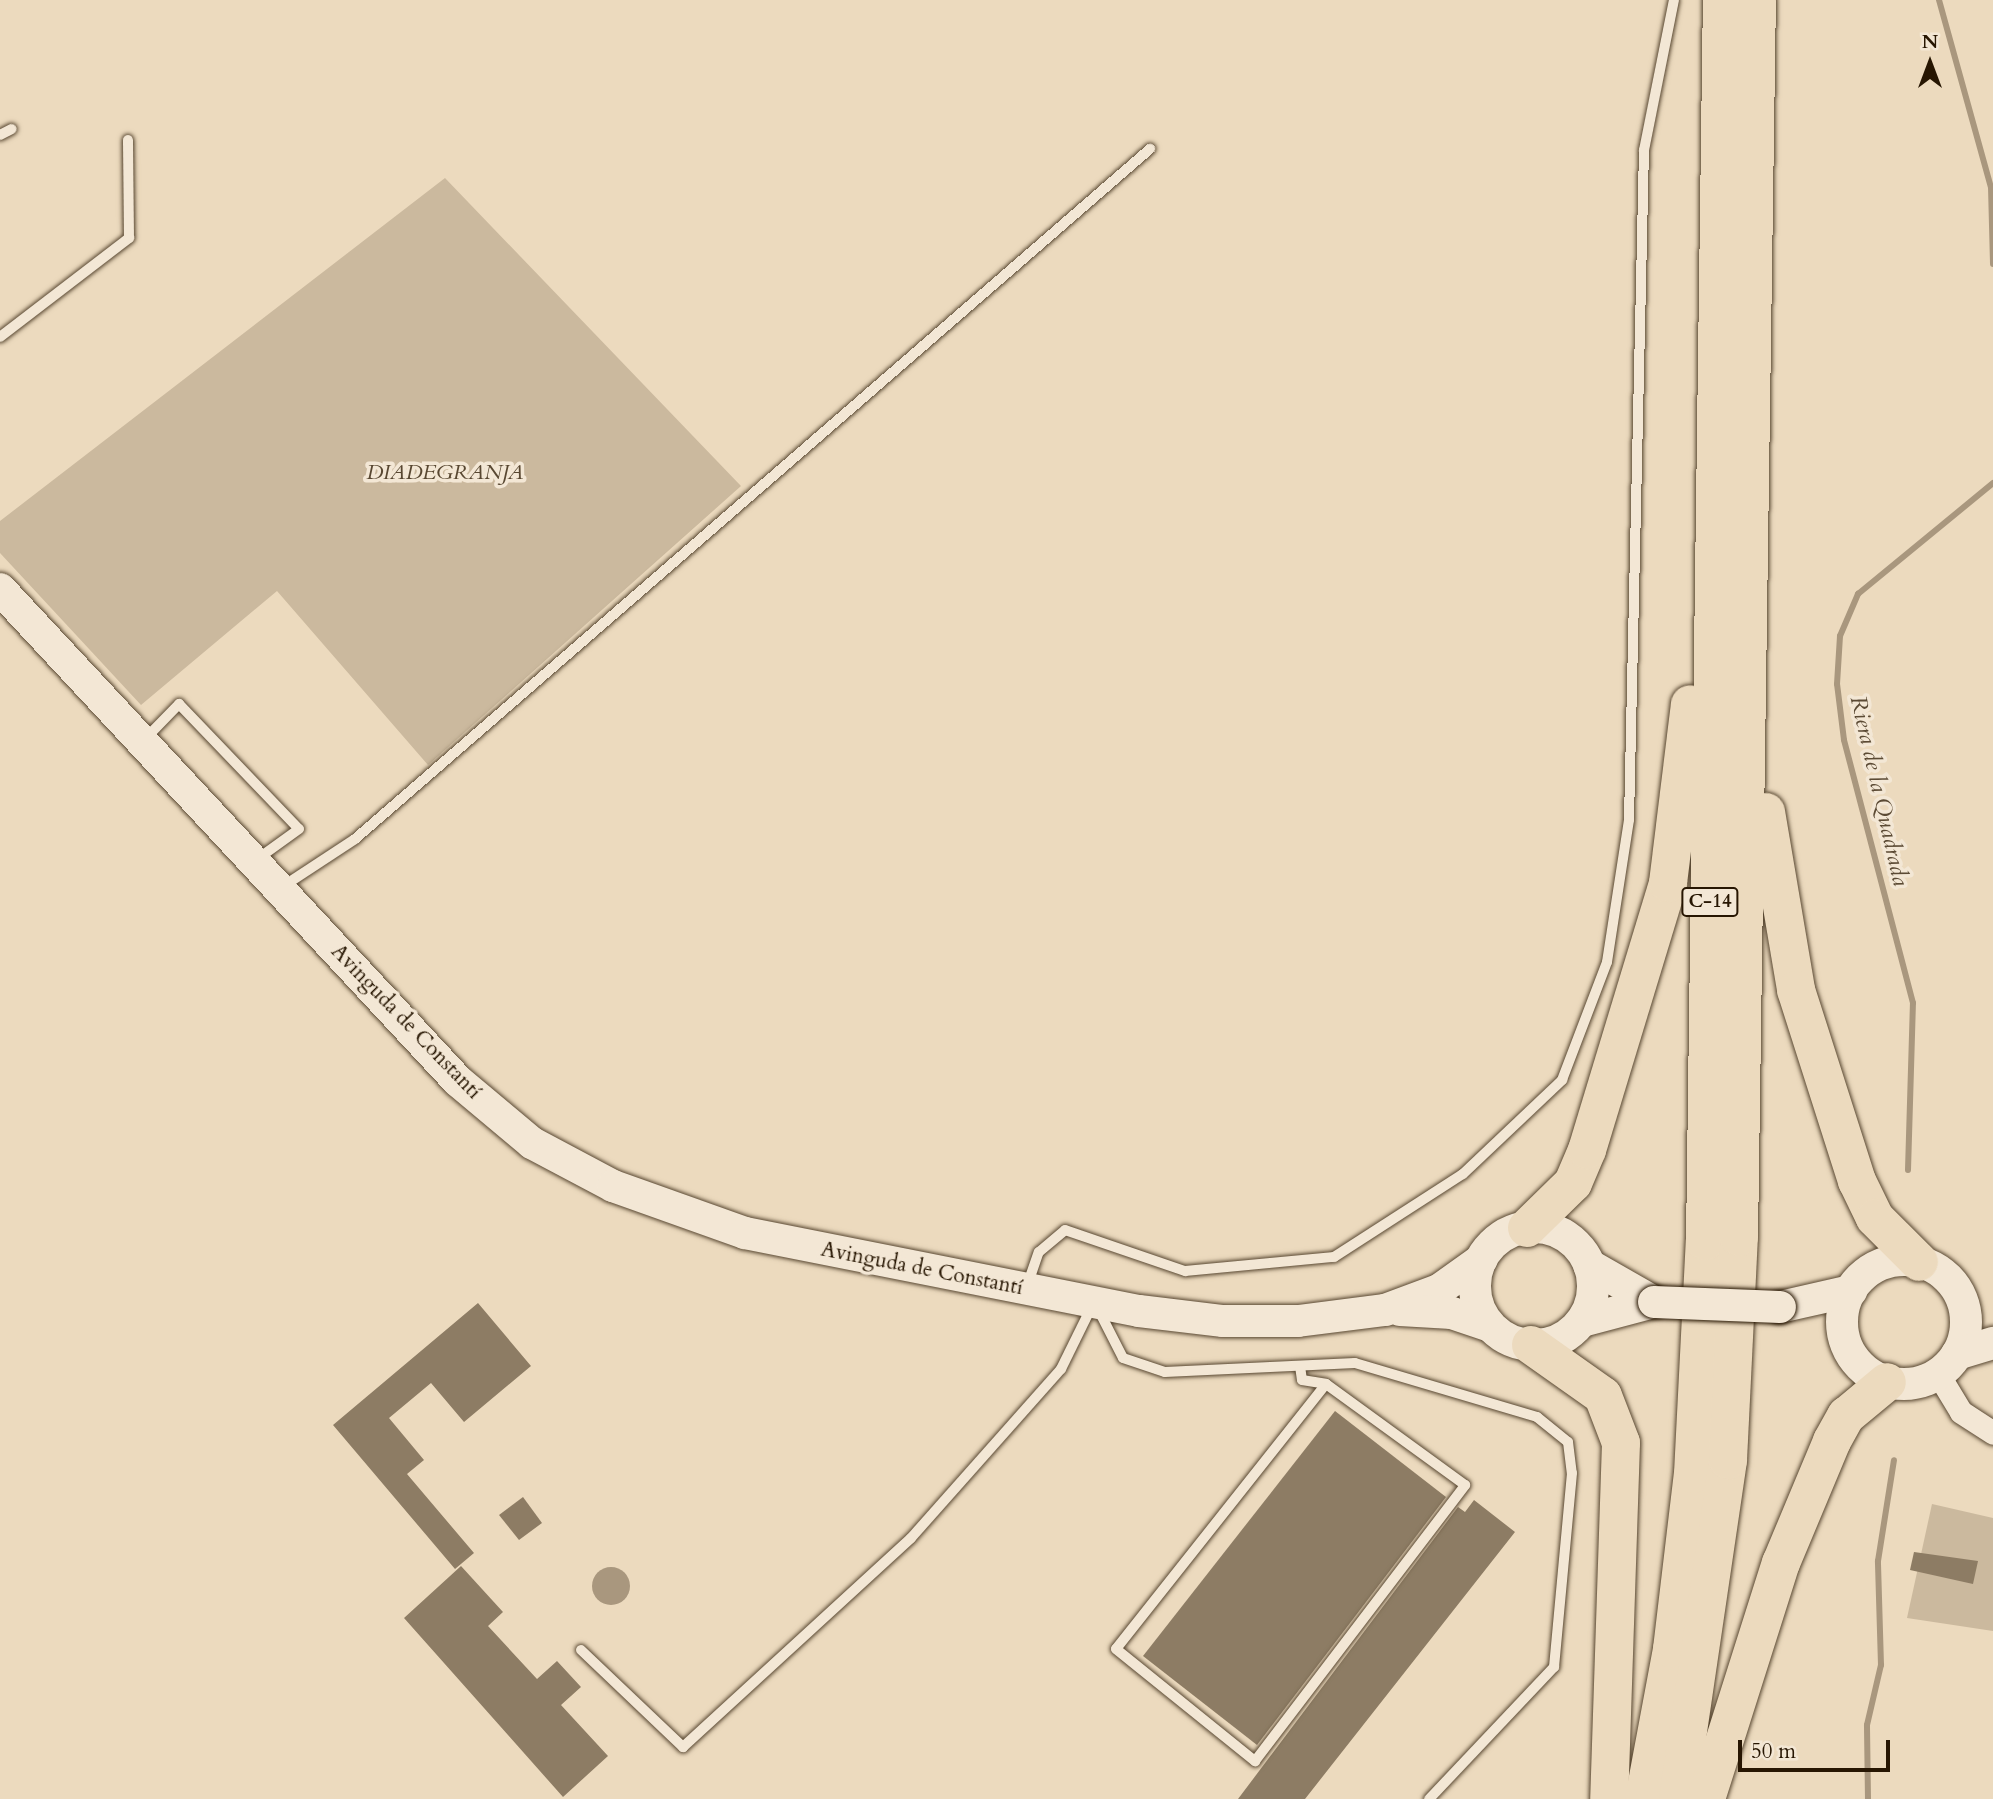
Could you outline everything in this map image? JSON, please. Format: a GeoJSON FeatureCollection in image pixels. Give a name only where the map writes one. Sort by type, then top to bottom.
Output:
{"type":"FeatureCollection","features":[{"type":"Feature","properties":{"kind":"highway","name":"C-14"},"geometry":{"type":"LineString","coordinates":[[1644,1799],[1672,1648],[1693,1474],[1705,1241],[1722,0]]}},
{"type":"Feature","properties":{"kind":"highway","name":"C-14"},"geometry":{"type":"LineString","coordinates":[[1678,1799],[1728,1460],[1751,672],[1757,0]]}},
{"type":"Feature","properties":{"kind":"highway"},"geometry":{"type":"LineString","coordinates":[[1527,1228],[1566,1192],[1587,1150],[1668,883],[1687,741],[1718,336]]}},
{"type":"Feature","properties":{"kind":"highway"},"geometry":{"type":"LineString","coordinates":[[1751,672],[1769,852],[1797,990],[1865,1203],[1919,1262]]}},
{"type":"Feature","properties":{"kind":"highway"},"geometry":{"type":"LineString","coordinates":[[1531,1345],[1603,1396],[1621,1443],[1609,1799]]}},
{"type":"Feature","properties":{"kind":"highway"},"geometry":{"type":"LineString","coordinates":[[1706,1799],[1781,1563],[1832,1441],[1846,1416],[1887,1382]]}},
{"type":"Feature","properties":{"kind":"main road","name":"Avinguda de Constantí"},"geometry":{"type":"LineString","coordinates":[[0,589],[458,1081],[532,1143],[613,1186],[744,1233],[1094,1301],[1255,1322],[1385,1310]]}},
{"type":"Feature","properties":{"kind":"main road"},"geometry":{"type":"LineString","coordinates":[[1385,1310],[1439,1290],[1481,1260],[1508,1233],[1527,1228],[1565,1236],[1589,1265],[1654,1302]]}},
{"type":"Feature","properties":{"kind":"main road"},"geometry":{"type":"LineString","coordinates":[[1481,1260],[1476,1298],[1490,1325]]}},
{"type":"Feature","properties":{"kind":"main road"},"geometry":{"type":"LineString","coordinates":[[1385,1310],[1452,1313],[1490,1325],[1531,1345],[1559,1339],[1582,1321],[1654,1302],[1780,1307],[1851,1291],[1880,1265],[1919,1262],[1936,1269],[1960,1295],[1993,1314]]}},
{"type":"Feature","properties":{"kind":"main road"},"geometry":{"type":"LineString","coordinates":[[1582,1321],[1592,1294],[1589,1265]]}},
{"type":"Feature","properties":{"kind":"main road"},"geometry":{"type":"LineString","coordinates":[[1843,1335],[1851,1291]]}},
{"type":"Feature","properties":{"kind":"main road"},"geometry":{"type":"LineString","coordinates":[[1948,1364],[1965,1325],[1960,1295]]}},
{"type":"Feature","properties":{"kind":"main road"},"geometry":{"type":"LineString","coordinates":[[1780,1307],[1843,1335],[1859,1364],[1887,1382],[1905,1384],[1993,1343]]}},
{"type":"Feature","properties":{"kind":"street"},"geometry":{"type":"LineString","coordinates":[[1948,1364],[1961,1412],[1993,1433]]}},
{"type":"Feature","properties":{"kind":"lane"},"geometry":{"type":"LineString","coordinates":[[1025,1289],[1039,1252],[1065,1230],[1185,1271],[1334,1257],[1463,1174],[1562,1080],[1607,962],[1629,820],[1644,150],[1674,0]]}},
{"type":"Feature","properties":{"kind":"lane"},"geometry":{"type":"LineString","coordinates":[[0,135],[12,129]]}},
{"type":"Feature","properties":{"kind":"lane"},"geometry":{"type":"LineString","coordinates":[[0,337],[129,238],[128,140]]}},
{"type":"Feature","properties":{"kind":"lane"},"geometry":{"type":"LineString","coordinates":[[279,888],[355,839],[1150,149]]}},
{"type":"Feature","properties":{"kind":"lane"},"geometry":{"type":"LineString","coordinates":[[143,740],[180,704],[299,829],[254,861]]}},
{"type":"Feature","properties":{"kind":"lane"},"geometry":{"type":"LineString","coordinates":[[1094,1301],[1123,1358],[1165,1372],[1355,1363],[1537,1417],[1568,1442],[1572,1473],[1554,1667],[1429,1799]]}},
{"type":"Feature","properties":{"kind":"lane"},"geometry":{"type":"LineString","coordinates":[[581,1650],[683,1747],[911,1538],[1061,1369],[1094,1301]]}},
{"type":"Feature","properties":{"kind":"lane"},"geometry":{"type":"LineString","coordinates":[[1300,1366],[1302,1380],[1326,1384],[1465,1485],[1255,1761],[1116,1649],[1326,1384]]}},
{"type":"Feature","properties":{"kind":"green space","name":"DIADEGRANJA"},"geometry":{"type":"Polygon","coordinates":[[[445,178],[741,486],[428,765],[277,591],[141,705],[0,553],[0,521],[445,178]]]}},
{"type":"Feature","properties":{"kind":"green space"},"geometry":{"type":"Polygon","coordinates":[[[1932,1504],[1993,1518],[1993,1631],[1907,1618],[1932,1504]]]}},
{"type":"Feature","properties":{"kind":"shaded area"},"geometry":{"type":"Polygon","coordinates":[[[611,1567],[624,1573],[630,1586],[624,1599],[611,1605],[598,1599],[592,1586],[598,1573],[611,1567]]]}},
{"type":"Feature","properties":{"kind":"building"},"geometry":{"type":"Polygon","coordinates":[[[478,1303],[531,1366],[464,1422],[431,1383],[389,1418],[424,1460],[407,1474],[474,1553],[455,1569],[333,1425],[478,1303]]]}},
{"type":"Feature","properties":{"kind":"building"},"geometry":{"type":"Polygon","coordinates":[[[1335,1411],[1446,1497],[1257,1745],[1143,1656],[1335,1411]]]}},
{"type":"Feature","properties":{"kind":"building"},"geometry":{"type":"Polygon","coordinates":[[[523,1497],[542,1523],[519,1540],[499,1515],[523,1497]]]}},
{"type":"Feature","properties":{"kind":"building"},"geometry":{"type":"Polygon","coordinates":[[[1474,1500],[1515,1532],[1305,1799],[1238,1799],[1458,1507],[1465,1512],[1474,1500]]]}},
{"type":"Feature","properties":{"kind":"building"},"geometry":{"type":"Polygon","coordinates":[[[1914,1552],[1978,1561],[1973,1584],[1910,1570],[1914,1552]]]}},
{"type":"Feature","properties":{"kind":"building"},"geometry":{"type":"Polygon","coordinates":[[[461,1566],[503,1612],[488,1626],[537,1679],[557,1661],[581,1687],[561,1705],[608,1756],[563,1797],[404,1618],[461,1566]]]}},
{"type":"Feature","properties":{"kind":"waterway","name":"Riera de la Quadrada"},"geometry":{"type":"LineString","coordinates":[[1939,0],[1991,187],[1993,264]]}},
{"type":"Feature","properties":{"kind":"waterway","name":"Riera de la Quadrada"},"geometry":{"type":"LineString","coordinates":[[1908,1170],[1913,1003],[1844,740],[1837,684],[1840,636],[1858,594],[1993,483]]}},
{"type":"Feature","properties":{"kind":"waterway","name":"Riera de la Quadrada"},"geometry":{"type":"LineString","coordinates":[[1868,1799],[1867,1725],[1881,1665],[1878,1561],[1894,1460]]}}]}
